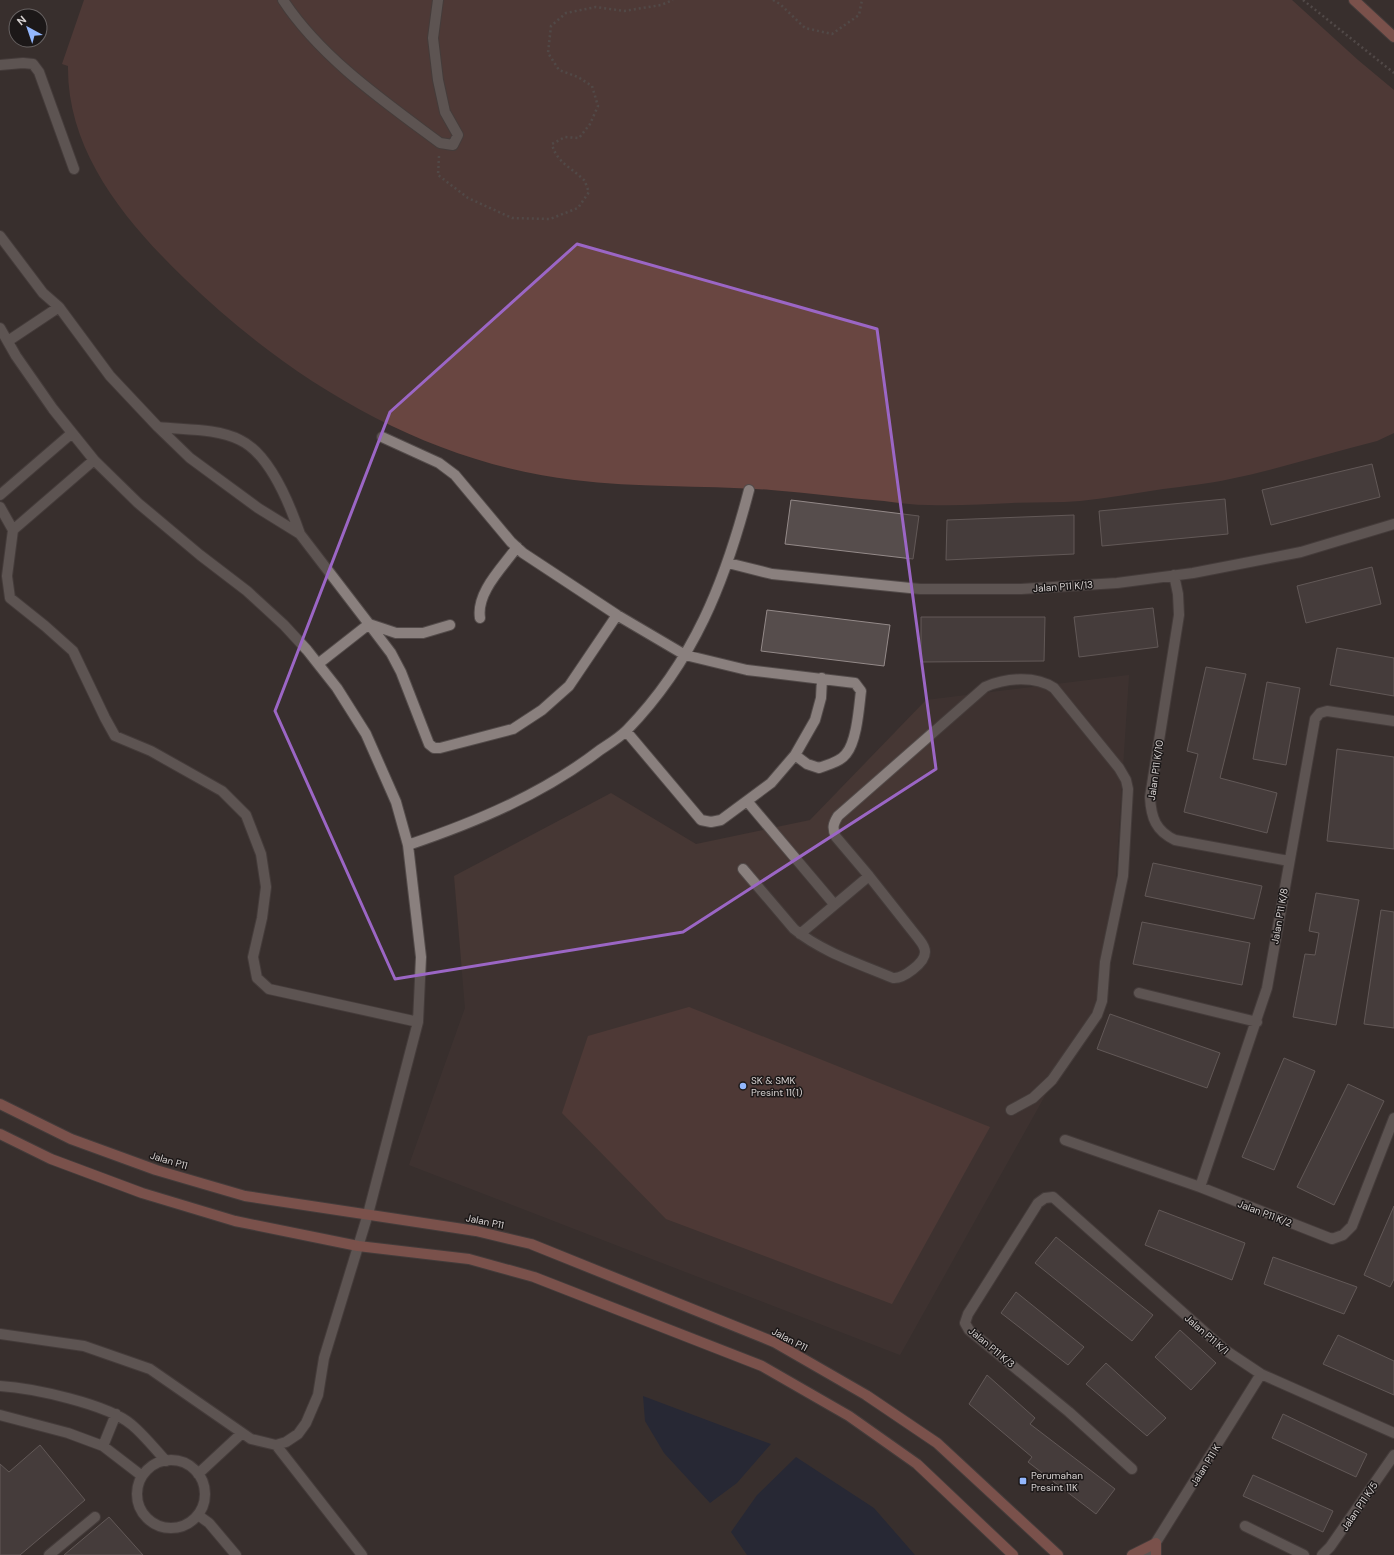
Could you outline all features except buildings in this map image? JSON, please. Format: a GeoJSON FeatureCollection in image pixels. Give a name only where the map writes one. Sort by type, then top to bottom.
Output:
{"type":"FeatureCollection","features":[{"type":"Feature","properties":{"kind":"main road"},"geometry":{"type":"LineString","coordinates":[[1354,0],[1394,37]]}},
{"type":"Feature","properties":{"kind":"main road","name":"Jalan P11"},"geometry":{"type":"LineString","coordinates":[[0,1104],[71,1139],[156,1170],[245,1196],[476,1231],[531,1244],[774,1342],[866,1395],[937,1443],[1058,1555]]}},
{"type":"Feature","properties":{"kind":"main road"},"geometry":{"type":"LineString","coordinates":[[0,1134],[51,1160],[142,1193],[235,1221],[358,1246],[469,1259],[534,1277],[754,1363],[849,1416],[917,1464],[1013,1555]]}},
{"type":"Feature","properties":{"kind":"main road"},"geometry":{"type":"LineString","coordinates":[[1132,1555],[1156,1543],[1156,1555]]}},
{"type":"Feature","properties":{"kind":"street"},"geometry":{"type":"LineString","coordinates":[[282,0],[296,21],[363,86],[440,143],[453,145],[458,135],[444,112],[438,80],[433,38],[438,0]]}},
{"type":"Feature","properties":{"kind":"street"},"geometry":{"type":"LineString","coordinates":[[0,65],[23,63],[33,64],[39,72],[74,169]]}},
{"type":"Feature","properties":{"kind":"street"},"geometry":{"type":"LineString","coordinates":[[0,236],[43,293],[59,307],[110,376],[158,427],[190,458],[258,508],[300,534]]}},
{"type":"Feature","properties":{"kind":"street"},"geometry":{"type":"LineString","coordinates":[[8,341],[59,307]]}},
{"type":"Feature","properties":{"kind":"street"},"geometry":{"type":"LineString","coordinates":[[0,328],[53,409],[94,460],[138,503],[200,555],[247,591],[284,625],[337,688],[366,734],[396,802],[408,845],[421,956],[418,1022],[368,1214],[324,1358],[322,1377],[313,1409],[306,1423],[298,1434],[286,1442],[276,1445],[251,1439],[241,1434],[150,1369],[84,1346],[0,1334]]}},
{"type":"Feature","properties":{"kind":"street"},"geometry":{"type":"LineString","coordinates":[[158,427],[219,433],[241,440],[267,464],[292,509],[300,534],[391,653],[401,672],[429,744],[434,748],[440,748],[513,729],[542,710],[569,686],[617,615]]}},
{"type":"Feature","properties":{"kind":"street"},"geometry":{"type":"LineString","coordinates":[[0,494],[72,432]]}},
{"type":"Feature","properties":{"kind":"street"},"geometry":{"type":"LineString","coordinates":[[382,437],[439,464],[455,475],[517,547],[617,615],[686,655],[747,670],[856,683],[861,690],[855,733],[846,754],[833,763],[819,768],[807,764],[795,755]]}},
{"type":"Feature","properties":{"kind":"street"},"geometry":{"type":"LineString","coordinates":[[13,530],[94,460]]}},
{"type":"Feature","properties":{"kind":"street"},"geometry":{"type":"LineString","coordinates":[[408,845],[466,825],[537,792],[587,761],[626,731],[654,698],[686,655],[705,621],[728,563],[749,490]]}},
{"type":"Feature","properties":{"kind":"street"},"geometry":{"type":"LineString","coordinates":[[0,507],[13,530],[7,576],[10,598],[73,651],[104,718],[115,736],[151,751],[222,791],[246,815],[261,854],[266,887],[262,918],[254,957],[257,978],[269,989],[418,1022]]}},
{"type":"Feature","properties":{"kind":"street","name":"Jalan P11 K/13"},"geometry":{"type":"LineString","coordinates":[[728,563],[772,574],[920,589],[1028,589],[1117,583],[1174,575],[1301,552],[1394,524]]}},
{"type":"Feature","properties":{"kind":"street"},"geometry":{"type":"LineString","coordinates":[[480,618],[480,603],[489,586],[517,547]]}},
{"type":"Feature","properties":{"kind":"street","name":"Jalan P11 K/10"},"geometry":{"type":"LineString","coordinates":[[1174,575],[1178,594],[1178,615],[1150,797],[1150,812],[1155,826],[1164,835],[1175,840],[1289,861]]}},
{"type":"Feature","properties":{"kind":"street"},"geometry":{"type":"LineString","coordinates":[[318,664],[368,624]]}},
{"type":"Feature","properties":{"kind":"street"},"geometry":{"type":"LineString","coordinates":[[368,624],[396,633],[423,633],[450,625]]}},
{"type":"Feature","properties":{"kind":"street"},"geometry":{"type":"LineString","coordinates":[[626,731],[700,820],[711,822],[721,820],[771,783],[795,755],[815,720],[821,698],[822,678]]}},
{"type":"Feature","properties":{"kind":"street"},"geometry":{"type":"LineString","coordinates":[[743,869],[800,934],[818,946],[893,978],[899,979],[907,975],[924,958],[926,953],[924,946],[836,837],[833,830],[833,824],[838,816],[985,687],[1006,681],[1037,679],[1054,688],[1119,768],[1126,780],[1128,789],[1123,876],[1105,962],[1098,1015],[1052,1080],[1033,1098],[1011,1110]]}},
{"type":"Feature","properties":{"kind":"street","name":"Jalan P11 K/8"},"geometry":{"type":"LineString","coordinates":[[1200,1188],[1257,1022],[1267,988],[1315,719],[1320,713],[1327,711],[1394,721]]}},
{"type":"Feature","properties":{"kind":"street"},"geometry":{"type":"LineString","coordinates":[[747,801],[834,904]]}},
{"type":"Feature","properties":{"kind":"street"},"geometry":{"type":"LineString","coordinates":[[800,934],[868,876]]}},
{"type":"Feature","properties":{"kind":"street"},"geometry":{"type":"LineString","coordinates":[[1139,993],[1257,1022]]}},
{"type":"Feature","properties":{"kind":"street","name":"Jalan P11 K/2"},"geometry":{"type":"LineString","coordinates":[[1065,1140],[1200,1188],[1332,1239],[1343,1235],[1352,1226],[1394,1118]]}},
{"type":"Feature","properties":{"kind":"street","name":"Jalan P11 K/1"},"geometry":{"type":"LineString","coordinates":[[1045,1198],[1053,1197],[1224,1350],[1261,1374],[1394,1433]]}},
{"type":"Feature","properties":{"kind":"street","name":"Jalan P11 K/3"},"geometry":{"type":"LineString","coordinates":[[1045,1198],[1038,1203],[968,1314],[966,1323],[969,1330],[1069,1412],[1132,1469]]}},
{"type":"Feature","properties":{"kind":"street","name":"Jalan P11 K"},"geometry":{"type":"LineString","coordinates":[[1148,1555],[1261,1374]]}},
{"type":"Feature","properties":{"kind":"street"},"geometry":{"type":"LineString","coordinates":[[0,1386],[36,1391],[76,1401],[116,1414],[132,1424],[166,1460]]}},
{"type":"Feature","properties":{"kind":"street"},"geometry":{"type":"LineString","coordinates":[[104,1446],[116,1414]]}},
{"type":"Feature","properties":{"kind":"street"},"geometry":{"type":"LineString","coordinates":[[0,1415],[68,1433],[104,1446],[142,1476]]}},
{"type":"Feature","properties":{"kind":"street"},"geometry":{"type":"LineString","coordinates":[[198,1474],[241,1434]]}},
{"type":"Feature","properties":{"kind":"street"},"geometry":{"type":"LineString","coordinates":[[276,1445],[362,1555]]}},
{"type":"Feature","properties":{"kind":"street","name":"Jalan P11 K/5"},"geometry":{"type":"LineString","coordinates":[[1322,1555],[1330,1547],[1394,1455]]}},
{"type":"Feature","properties":{"kind":"street"},"geometry":{"type":"LineString","coordinates":[[166,1460],[184,1463],[198,1474],[203,1484],[205,1495],[203,1505],[198,1515],[189,1523],[178,1528],[167,1528],[156,1525],[146,1519],[138,1504],[137,1487],[142,1476],[156,1463],[166,1460]]}},
{"type":"Feature","properties":{"kind":"street"},"geometry":{"type":"LineString","coordinates":[[198,1515],[209,1523],[236,1555]]}},
{"type":"Feature","properties":{"kind":"street"},"geometry":{"type":"LineString","coordinates":[[49,1555],[95,1517]]}},
{"type":"Feature","properties":{"kind":"street"},"geometry":{"type":"LineString","coordinates":[[1245,1526],[1304,1555]]}},
{"type":"Feature","properties":{"kind":"path"},"geometry":{"type":"LineString","coordinates":[[440,143],[438,175],[468,198],[512,218],[550,219],[578,208],[589,192],[585,181],[566,166],[554,152],[552,144],[565,137],[579,138],[590,124],[598,106],[592,86],[578,77],[559,70],[548,53],[551,26],[566,13],[596,7],[624,11],[662,5],[673,0]]}},
{"type":"Feature","properties":{"kind":"path"},"geometry":{"type":"LineString","coordinates":[[773,0],[780,4],[805,28],[832,34],[859,15],[862,0]]}},
{"type":"Feature","properties":{"kind":"path"},"geometry":{"type":"LineString","coordinates":[[1303,0],[1394,73]]}},
{"type":"Feature","properties":{"kind":"highlighted area"},"geometry":{"type":"Polygon","coordinates":[[[577,244],[877,329],[936,769],[683,932],[395,979],[275,711],[390,412],[577,244]]]}},
{"type":"Feature","properties":{"kind":"shaded area"},"geometry":{"type":"Polygon","coordinates":[[[84,0],[1292,0],[1358,60],[1394,90],[1394,433],[1377,441],[1267,471],[1213,482],[1080,501],[960,505],[912,504],[771,490],[722,487],[598,483],[519,470],[465,455],[413,436],[363,411],[316,383],[270,351],[226,316],[185,279],[142,234],[104,183],[89,156],[78,128],[70,98],[68,66],[62,64],[84,0]]]}},
{"type":"Feature","properties":{"kind":"shaded area","name":"SK & SMK Presint 11(1)"},"geometry":{"type":"Polygon","coordinates":[[[1129,675],[1109,981],[900,1355],[409,1165],[465,1008],[454,876],[611,793],[696,844],[810,820],[926,700],[1129,675]]]}},
{"type":"Feature","properties":{"kind":"shaded area"},"geometry":{"type":"Polygon","coordinates":[[[689,1007],[990,1127],[892,1304],[666,1219],[562,1113],[588,1036],[689,1007]]]}},
{"type":"Feature","properties":{"kind":"water"},"geometry":{"type":"Polygon","coordinates":[[[643,1396],[771,1444],[737,1483],[710,1503],[664,1453],[645,1421],[643,1396]]]}},
{"type":"Feature","properties":{"kind":"water"},"geometry":{"type":"Polygon","coordinates":[[[796,1457],[874,1508],[915,1555],[747,1555],[731,1532],[757,1495],[796,1457]]]}},
{"type":"Feature","properties":{"kind":"place","name":"SK & SMK Presint 11(1)"},"geometry":{"type":"Point","coordinates":[743,1086]}},
{"type":"Feature","properties":{"kind":"place","name":"Perumahan Presint 11K"},"geometry":{"type":"Point","coordinates":[1023,1481]}}]}
